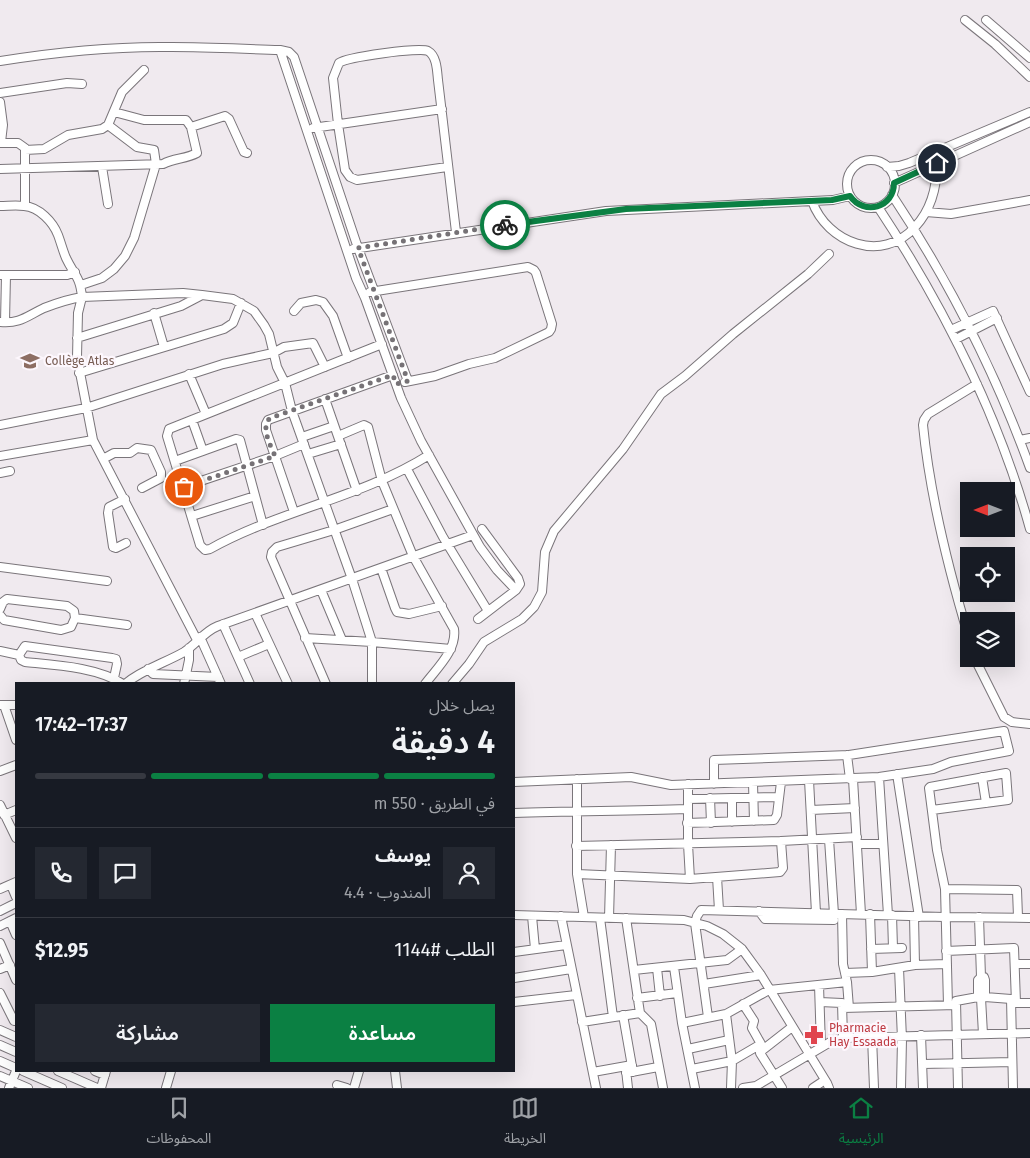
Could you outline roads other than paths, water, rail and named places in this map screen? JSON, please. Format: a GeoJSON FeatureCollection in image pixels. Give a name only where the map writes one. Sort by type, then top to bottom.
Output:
{"type":"FeatureCollection","features":[{"type":"Feature","properties":{"kind":"street"},"geometry":{"type":"LineString","coordinates":[[965,20],[1003,51],[1030,77]]}},
{"type":"Feature","properties":{"kind":"street"},"geometry":{"type":"LineString","coordinates":[[986,20],[1030,58]]}},
{"type":"Feature","properties":{"kind":"street"},"geometry":{"type":"LineString","coordinates":[[0,60],[81,51],[171,47],[280,50],[289,52],[294,58],[358,248],[408,381]]}},
{"type":"Feature","properties":{"kind":"street"},"geometry":{"type":"LineString","coordinates":[[280,50],[346,250],[410,420],[473,535],[488,559],[516,590]]}},
{"type":"Feature","properties":{"kind":"street"},"geometry":{"type":"LineString","coordinates":[[448,167],[353,179],[347,174],[338,124],[333,78],[339,62],[349,58],[410,51],[429,52],[435,61],[456,232]]}},
{"type":"Feature","properties":{"kind":"street"},"geometry":{"type":"LineString","coordinates":[[25,150],[44,148],[65,136],[98,131],[108,125],[122,92],[144,70]]}},
{"type":"Feature","properties":{"kind":"street"},"geometry":{"type":"LineString","coordinates":[[0,93],[67,83],[82,84]]}},
{"type":"Feature","properties":{"kind":"street"},"geometry":{"type":"LineString","coordinates":[[0,102],[3,125],[0,142],[21,144],[25,150],[25,206]]}},
{"type":"Feature","properties":{"kind":"street"},"geometry":{"type":"LineString","coordinates":[[306,129],[442,109]]}},
{"type":"Feature","properties":{"kind":"street"},"geometry":{"type":"LineString","coordinates":[[0,169],[163,164],[197,154],[191,127],[183,119],[144,120],[114,112]]}},
{"type":"Feature","properties":{"kind":"street"},"geometry":{"type":"LineString","coordinates":[[887,167],[910,163],[1030,112]]}},
{"type":"Feature","properties":{"kind":"street"},"geometry":{"type":"LineString","coordinates":[[191,127],[227,116],[243,149],[247,153]]}},
{"type":"Feature","properties":{"kind":"street"},"geometry":{"type":"LineString","coordinates":[[894,183],[1030,122]]}},
{"type":"Feature","properties":{"kind":"street"},"geometry":{"type":"LineString","coordinates":[[81,284],[102,278],[114,269],[125,256],[134,238],[156,164],[154,150],[137,147],[108,125]]}},
{"type":"Feature","properties":{"kind":"street"},"geometry":{"type":"LineString","coordinates":[[872,160],[880,162],[887,167],[893,176],[894,183],[892,195],[887,202],[878,207],[871,208],[855,202],[847,188],[847,179],[850,171],[864,161],[872,160]]}},
{"type":"Feature","properties":{"kind":"street"},"geometry":{"type":"LineString","coordinates":[[812,201],[817,214],[825,225],[847,241],[873,246],[887,244],[914,229],[926,212],[934,188],[937,163]]}},
{"type":"Feature","properties":{"kind":"street"},"geometry":{"type":"LineString","coordinates":[[102,167],[108,204]]}},
{"type":"Feature","properties":{"kind":"street"},"geometry":{"type":"LineString","coordinates":[[892,195],[942,274],[968,322],[999,388],[1030,468]]}},
{"type":"Feature","properties":{"kind":"street"},"geometry":{"type":"LineString","coordinates":[[346,250],[456,232],[620,210],[837,200],[850,196]]}},
{"type":"Feature","properties":{"kind":"street"},"geometry":{"type":"LineString","coordinates":[[926,212],[951,214],[1030,200]]}},
{"type":"Feature","properties":{"kind":"street"},"geometry":{"type":"LineString","coordinates":[[0,206],[25,206],[42,214],[53,226],[66,258],[76,272],[81,284],[82,297],[78,313],[77,357],[93,440],[220,680],[185,680],[153,674],[148,669]]}},
{"type":"Feature","properties":{"kind":"street"},"geometry":{"type":"LineString","coordinates":[[878,207],[928,286],[956,339],[1008,459],[1030,529]]}},
{"type":"Feature","properties":{"kind":"street"},"geometry":{"type":"LineString","coordinates":[[454,682],[484,642],[522,619],[534,607],[542,592],[545,552],[554,531],[623,449],[661,394],[808,274],[829,254]]}},
{"type":"Feature","properties":{"kind":"street"},"geometry":{"type":"LineString","coordinates":[[363,293],[528,267],[536,273],[552,324],[550,331],[490,360],[469,364],[435,376],[396,384]]}},
{"type":"Feature","properties":{"kind":"street"},"geometry":{"type":"LineString","coordinates":[[76,272],[67,275],[3,275],[3,322],[18,322],[47,307],[82,297],[183,293],[225,297],[241,303],[260,316],[269,334],[273,354],[285,383],[292,411],[352,579],[372,642],[372,682]]}},
{"type":"Feature","properties":{"kind":"street"},"geometry":{"type":"LineString","coordinates":[[77,338],[181,306],[202,295]]}},
{"type":"Feature","properties":{"kind":"street"},"geometry":{"type":"LineString","coordinates":[[294,311],[301,303],[316,300],[322,302],[333,316],[348,358]]}},
{"type":"Feature","properties":{"kind":"street"},"geometry":{"type":"LineString","coordinates":[[79,374],[230,327],[241,303]]}},
{"type":"Feature","properties":{"kind":"street"},"geometry":{"type":"LineString","coordinates":[[154,313],[164,347]]}},
{"type":"Feature","properties":{"kind":"street"},"geometry":{"type":"LineString","coordinates":[[951,330],[968,322],[995,314]]}},
{"type":"Feature","properties":{"kind":"street"},"geometry":{"type":"LineString","coordinates":[[956,339],[972,331],[995,314]]}},
{"type":"Feature","properties":{"kind":"street"},"geometry":{"type":"LineString","coordinates":[[995,314],[1030,392]]}},
{"type":"Feature","properties":{"kind":"street"},"geometry":{"type":"LineString","coordinates":[[0,424],[86,408],[223,364],[273,354],[284,347],[313,343],[325,367]]}},
{"type":"Feature","properties":{"kind":"street"},"geometry":{"type":"LineString","coordinates":[[382,344],[170,428],[167,432],[200,545],[205,550],[210,549],[294,512],[382,481],[407,469],[429,455]]}},
{"type":"Feature","properties":{"kind":"street"},"geometry":{"type":"LineString","coordinates":[[189,374],[206,414]]}},
{"type":"Feature","properties":{"kind":"street"},"geometry":{"type":"LineString","coordinates":[[294,512],[266,430],[266,422],[270,418],[393,375]]}},
{"type":"Feature","properties":{"kind":"street"},"geometry":{"type":"LineString","coordinates":[[961,612],[942,540],[923,425],[928,414],[977,384]]}},
{"type":"Feature","properties":{"kind":"street"},"geometry":{"type":"LineString","coordinates":[[325,399],[357,491]]}},
{"type":"Feature","properties":{"kind":"street"},"geometry":{"type":"LineString","coordinates":[[192,420],[203,451]]}},
{"type":"Feature","properties":{"kind":"street"},"geometry":{"type":"LineString","coordinates":[[184,487],[275,456],[334,426]]}},
{"type":"Feature","properties":{"kind":"street"},"geometry":{"type":"LineString","coordinates":[[308,454],[339,440],[363,426],[368,427],[382,481],[393,509],[414,556],[454,629],[455,636],[451,649],[426,682]]}},
{"type":"Feature","properties":{"kind":"street"},"geometry":{"type":"LineString","coordinates":[[1020,440],[1030,438]]}},
{"type":"Feature","properties":{"kind":"street"},"geometry":{"type":"LineString","coordinates":[[175,461],[238,439],[241,442],[248,466],[263,525]]}},
{"type":"Feature","properties":{"kind":"street"},"geometry":{"type":"LineString","coordinates":[[0,456],[93,440]]}},
{"type":"Feature","properties":{"kind":"street"},"geometry":{"type":"LineString","coordinates":[[104,459],[114,453],[130,453],[137,448],[151,450],[161,472],[161,478],[142,488]]}},
{"type":"Feature","properties":{"kind":"street"},"geometry":{"type":"LineString","coordinates":[[407,469],[448,544],[488,611]]}},
{"type":"Feature","properties":{"kind":"street"},"geometry":{"type":"LineString","coordinates":[[0,473],[10,471]]}},
{"type":"Feature","properties":{"kind":"street"},"geometry":{"type":"LineString","coordinates":[[192,516],[255,496]]}},
{"type":"Feature","properties":{"kind":"street"},"geometry":{"type":"LineString","coordinates":[[125,499],[109,507],[108,513],[113,547],[116,548],[126,543]]}},
{"type":"Feature","properties":{"kind":"street"},"geometry":{"type":"LineString","coordinates":[[325,682],[271,557],[272,552],[277,547],[334,530],[393,509]]}},
{"type":"Feature","properties":{"kind":"street"},"geometry":{"type":"LineString","coordinates":[[478,619],[516,590],[520,584],[482,529]]}},
{"type":"Feature","properties":{"kind":"street"},"geometry":{"type":"LineString","coordinates":[[127,682],[189,648],[213,628],[473,535]]}},
{"type":"Feature","properties":{"kind":"street"},"geometry":{"type":"LineString","coordinates":[[0,567],[108,581]]}},
{"type":"Feature","properties":{"kind":"street"},"geometry":{"type":"LineString","coordinates":[[382,568],[394,608],[397,612],[409,614],[442,606]]}},
{"type":"Feature","properties":{"kind":"street"},"geometry":{"type":"LineString","coordinates":[[321,590],[342,640]]}},
{"type":"Feature","properties":{"kind":"street"},"geometry":{"type":"LineString","coordinates":[[0,609],[3,602],[8,599],[67,606],[74,611],[75,618],[71,627],[61,630],[4,620],[0,615]]}},
{"type":"Feature","properties":{"kind":"street"},"geometry":{"type":"LineString","coordinates":[[255,613],[287,682]]}},
{"type":"Feature","properties":{"kind":"street"},"geometry":{"type":"LineString","coordinates":[[75,618],[127,625]]}},
{"type":"Feature","properties":{"kind":"street"},"geometry":{"type":"LineString","coordinates":[[223,624],[249,682]]}},
{"type":"Feature","properties":{"kind":"street"},"geometry":{"type":"LineString","coordinates":[[305,638],[451,649]]}},
{"type":"Feature","properties":{"kind":"street"},"geometry":{"type":"LineString","coordinates":[[238,656],[270,644]]}},
{"type":"Feature","properties":{"kind":"street"},"geometry":{"type":"LineString","coordinates":[[19,655],[25,646],[112,658],[116,659],[117,662],[114,678]]}},
{"type":"Feature","properties":{"kind":"street"},"geometry":{"type":"LineString","coordinates":[[185,680],[189,648]]}},
{"type":"Feature","properties":{"kind":"street"},"geometry":{"type":"LineString","coordinates":[[0,651],[19,655]]}},
{"type":"Feature","properties":{"kind":"street"},"geometry":{"type":"LineString","coordinates":[[19,655],[20,660],[25,662],[73,668],[114,678],[121,682]]}},
{"type":"Feature","properties":{"kind":"street"},"geometry":{"type":"LineString","coordinates":[[979,667],[1004,717],[1012,722],[1030,724]]}},
{"type":"Feature","properties":{"kind":"street"},"geometry":{"type":"LineString","coordinates":[[15,706],[2,705],[15,734]]}},
{"type":"Feature","properties":{"kind":"street"},"geometry":{"type":"LineString","coordinates":[[515,782],[639,778],[664,785],[688,784],[714,784],[752,783],[851,779],[933,769],[951,762],[1009,752],[1005,732],[847,755],[714,760],[714,784]]}},
{"type":"Feature","properties":{"kind":"street"},"geometry":{"type":"LineString","coordinates":[[847,755],[855,808],[861,914]]}},
{"type":"Feature","properties":{"kind":"street"},"geometry":{"type":"LineString","coordinates":[[0,771],[15,765]]}},
{"type":"Feature","properties":{"kind":"street"},"geometry":{"type":"LineString","coordinates":[[897,774],[917,916],[915,965]]}},
{"type":"Feature","properties":{"kind":"street"},"geometry":{"type":"LineString","coordinates":[[932,810],[1008,799],[1006,774],[930,786],[932,810],[937,850],[945,889],[946,951],[957,1035],[958,1088]]}},
{"type":"Feature","properties":{"kind":"street"},"geometry":{"type":"LineString","coordinates":[[879,777],[893,948]]}},
{"type":"Feature","properties":{"kind":"street"},"geometry":{"type":"LineString","coordinates":[[982,777],[986,803]]}},
{"type":"Feature","properties":{"kind":"street"},"geometry":{"type":"LineString","coordinates":[[577,779],[577,874],[584,918]]}},
{"type":"Feature","properties":{"kind":"street"},"geometry":{"type":"LineString","coordinates":[[809,780],[816,913]]}},
{"type":"Feature","properties":{"kind":"street"},"geometry":{"type":"LineString","coordinates":[[687,823],[770,821],[776,818],[781,782]]}},
{"type":"Feature","properties":{"kind":"street"},"geometry":{"type":"LineString","coordinates":[[752,783],[754,821]]}},
{"type":"Feature","properties":{"kind":"street"},"geometry":{"type":"LineString","coordinates":[[688,784],[687,823],[690,879]]}},
{"type":"Feature","properties":{"kind":"street"},"geometry":{"type":"LineString","coordinates":[[688,798],[779,797]]}},
{"type":"Feature","properties":{"kind":"street"},"geometry":{"type":"LineString","coordinates":[[710,798],[711,822]]}},
{"type":"Feature","properties":{"kind":"street"},"geometry":{"type":"LineString","coordinates":[[732,798],[732,822]]}},
{"type":"Feature","properties":{"kind":"street"},"geometry":{"type":"LineString","coordinates":[[0,805],[15,836]]}},
{"type":"Feature","properties":{"kind":"street"},"geometry":{"type":"LineString","coordinates":[[515,813],[687,808]]}},
{"type":"Feature","properties":{"kind":"street"},"geometry":{"type":"LineString","coordinates":[[811,810],[855,808]]}},
{"type":"Feature","properties":{"kind":"street"},"geometry":{"type":"LineString","coordinates":[[4,814],[15,810]]}},
{"type":"Feature","properties":{"kind":"street"},"geometry":{"type":"LineString","coordinates":[[576,846],[812,839],[883,844]]}},
{"type":"Feature","properties":{"kind":"street"},"geometry":{"type":"LineString","coordinates":[[829,839],[843,964],[847,982],[843,1038]]}},
{"type":"Feature","properties":{"kind":"street"},"geometry":{"type":"LineString","coordinates":[[577,874],[690,879],[782,871],[781,841]]}},
{"type":"Feature","properties":{"kind":"street"},"geometry":{"type":"LineString","coordinates":[[608,918],[611,845]]}},
{"type":"Feature","properties":{"kind":"street"},"geometry":{"type":"LineString","coordinates":[[717,878],[719,910]]}},
{"type":"Feature","properties":{"kind":"street"},"geometry":{"type":"LineString","coordinates":[[1,887],[14,883]]}},
{"type":"Feature","properties":{"kind":"street"},"geometry":{"type":"LineString","coordinates":[[945,889],[1017,890],[1018,917]]}},
{"type":"Feature","properties":{"kind":"street"},"geometry":{"type":"LineString","coordinates":[[0,911],[15,904]]}},
{"type":"Feature","properties":{"kind":"street"},"geometry":{"type":"LineString","coordinates":[[708,1017],[695,923],[701,910],[816,913],[837,916]]}},
{"type":"Feature","properties":{"kind":"street"},"geometry":{"type":"LineString","coordinates":[[759,912],[766,918],[861,914],[1030,918]]}},
{"type":"Feature","properties":{"kind":"street"},"geometry":{"type":"LineString","coordinates":[[870,914],[872,972]]}},
{"type":"Feature","properties":{"kind":"street"},"geometry":{"type":"LineString","coordinates":[[515,915],[675,920],[708,926],[723,934],[742,949],[761,976],[829,1088]]}},
{"type":"Feature","properties":{"kind":"street"},"geometry":{"type":"LineString","coordinates":[[532,916],[535,949]]}},
{"type":"Feature","properties":{"kind":"street"},"geometry":{"type":"LineString","coordinates":[[561,916],[596,1088]]}},
{"type":"Feature","properties":{"kind":"street"},"geometry":{"type":"LineString","coordinates":[[979,917],[981,977],[978,980],[983,1034]]}},
{"type":"Feature","properties":{"kind":"street"},"geometry":{"type":"LineString","coordinates":[[600,918],[613,1016]]}},
{"type":"Feature","properties":{"kind":"street"},"geometry":{"type":"LineString","coordinates":[[626,918],[640,1013],[651,1024],[663,1088]]}},
{"type":"Feature","properties":{"kind":"street"},"geometry":{"type":"LineString","coordinates":[[0,926],[13,920]]}},
{"type":"Feature","properties":{"kind":"street"},"geometry":{"type":"LineString","coordinates":[[0,943],[15,975]]}},
{"type":"Feature","properties":{"kind":"street"},"geometry":{"type":"LineString","coordinates":[[515,952],[566,945]]}},
{"type":"Feature","properties":{"kind":"street"},"geometry":{"type":"LineString","coordinates":[[871,949],[902,948]]}},
{"type":"Feature","properties":{"kind":"street"},"geometry":{"type":"LineString","coordinates":[[946,951],[1014,948],[1013,1088]]}},
{"type":"Feature","properties":{"kind":"street"},"geometry":{"type":"LineString","coordinates":[[634,970],[729,960],[742,949]]}},
{"type":"Feature","properties":{"kind":"street"},"geometry":{"type":"LineString","coordinates":[[845,973],[872,972],[915,965],[947,964]]}},
{"type":"Feature","properties":{"kind":"street"},"geometry":{"type":"LineString","coordinates":[[1015,964],[1030,964]]}},
{"type":"Feature","properties":{"kind":"street"},"geometry":{"type":"LineString","coordinates":[[0,969],[10,965]]}},
{"type":"Feature","properties":{"kind":"street"},"geometry":{"type":"LineString","coordinates":[[674,967],[682,1023],[695,1088]]}},
{"type":"Feature","properties":{"kind":"street"},"geometry":{"type":"LineString","coordinates":[[657,968],[660,996]]}},
{"type":"Feature","properties":{"kind":"street"},"geometry":{"type":"LineString","coordinates":[[899,968],[902,1036],[901,1088]]}},
{"type":"Feature","properties":{"kind":"street"},"geometry":{"type":"LineString","coordinates":[[515,978],[571,969]]}},
{"type":"Feature","properties":{"kind":"street"},"geometry":{"type":"LineString","coordinates":[[704,984],[761,976]]}},
{"type":"Feature","properties":{"kind":"street"},"geometry":{"type":"LineString","coordinates":[[682,1023],[726,1014],[769,990],[847,982]]}},
{"type":"Feature","properties":{"kind":"street"},"geometry":{"type":"LineString","coordinates":[[819,985],[821,1047]]}},
{"type":"Feature","properties":{"kind":"street"},"geometry":{"type":"LineString","coordinates":[[0,993],[15,1021]]}},
{"type":"Feature","properties":{"kind":"street"},"geometry":{"type":"LineString","coordinates":[[637,998],[677,993]]}},
{"type":"Feature","properties":{"kind":"street"},"geometry":{"type":"LineString","coordinates":[[515,1002],[576,995]]}},
{"type":"Feature","properties":{"kind":"street"},"geometry":{"type":"LineString","coordinates":[[820,1002],[840,1002],[846,1008],[952,1005],[956,1000],[981,998],[1010,998],[1014,1003]]}},
{"type":"Feature","properties":{"kind":"street"},"geometry":{"type":"LineString","coordinates":[[1014,1003],[1030,1003]]}},
{"type":"Feature","properties":{"kind":"street"},"geometry":{"type":"LineString","coordinates":[[743,1004],[754,1020],[752,1029],[773,1076],[782,1088]]}},
{"type":"Feature","properties":{"kind":"street"},"geometry":{"type":"LineString","coordinates":[[582,1022],[640,1013]]}},
{"type":"Feature","properties":{"kind":"street"},"geometry":{"type":"LineString","coordinates":[[726,1014],[732,1061],[731,1088]]}},
{"type":"Feature","properties":{"kind":"street"},"geometry":{"type":"LineString","coordinates":[[623,1015],[629,1069],[628,1088]]}},
{"type":"Feature","properties":{"kind":"street"},"geometry":{"type":"LineString","coordinates":[[692,1069],[732,1061],[760,1048],[792,1027]]}},
{"type":"Feature","properties":{"kind":"street"},"geometry":{"type":"LineString","coordinates":[[0,1030],[15,1037]]}},
{"type":"Feature","properties":{"kind":"street"},"geometry":{"type":"LineString","coordinates":[[743,1088],[754,1086],[832,1041],[843,1038],[1030,1033]]}},
{"type":"Feature","properties":{"kind":"street"},"geometry":{"type":"LineString","coordinates":[[922,1036],[923,1088]]}},
{"type":"Feature","properties":{"kind":"street"},"geometry":{"type":"LineString","coordinates":[[872,1037],[874,1088]]}},
{"type":"Feature","properties":{"kind":"street"},"geometry":{"type":"LineString","coordinates":[[688,1049],[729,1040]]}},
{"type":"Feature","properties":{"kind":"street"},"geometry":{"type":"LineString","coordinates":[[0,1045],[15,1052]]}},
{"type":"Feature","properties":{"kind":"street"},"geometry":{"type":"LineString","coordinates":[[0,1061],[15,1069]]}},
{"type":"Feature","properties":{"kind":"street"},"geometry":{"type":"LineString","coordinates":[[923,1064],[1012,1062]]}},
{"type":"Feature","properties":{"kind":"street"},"geometry":{"type":"LineString","coordinates":[[593,1072],[658,1067]]}},
{"type":"Feature","properties":{"kind":"street"},"geometry":{"type":"LineString","coordinates":[[10,1084],[15,1072]]}},
{"type":"Feature","properties":{"kind":"street"},"geometry":{"type":"LineString","coordinates":[[25,1072],[58,1087],[61,1072],[99,1088],[106,1073]]}},
{"type":"Feature","properties":{"kind":"street"},"geometry":{"type":"LineString","coordinates":[[166,1088],[171,1072]]}},
{"type":"Feature","properties":{"kind":"street"},"geometry":{"type":"LineString","coordinates":[[354,1088],[359,1072]]}},
{"type":"Feature","properties":{"kind":"street"},"geometry":{"type":"LineString","coordinates":[[393,1072],[398,1088]]}},
{"type":"Feature","properties":{"kind":"street"},"geometry":{"type":"LineString","coordinates":[[0,1076],[10,1084],[28,1088]]}},
{"type":"Feature","properties":{"kind":"street"},"geometry":{"type":"LineString","coordinates":[[813,1088],[825,1080]]}},
{"type":"Feature","properties":{"kind":"street"},"geometry":{"type":"LineString","coordinates":[[337,1085],[347,1088]]}},
{"type":"Feature","properties":{"kind":"place","name":"Collège Atlas"},"geometry":{"type":"Point","coordinates":[30,361]}},
{"type":"Feature","properties":{"kind":"place","name":"Pharmacie Hay Essaada"},"geometry":{"type":"Point","coordinates":[814,1035]}}]}
